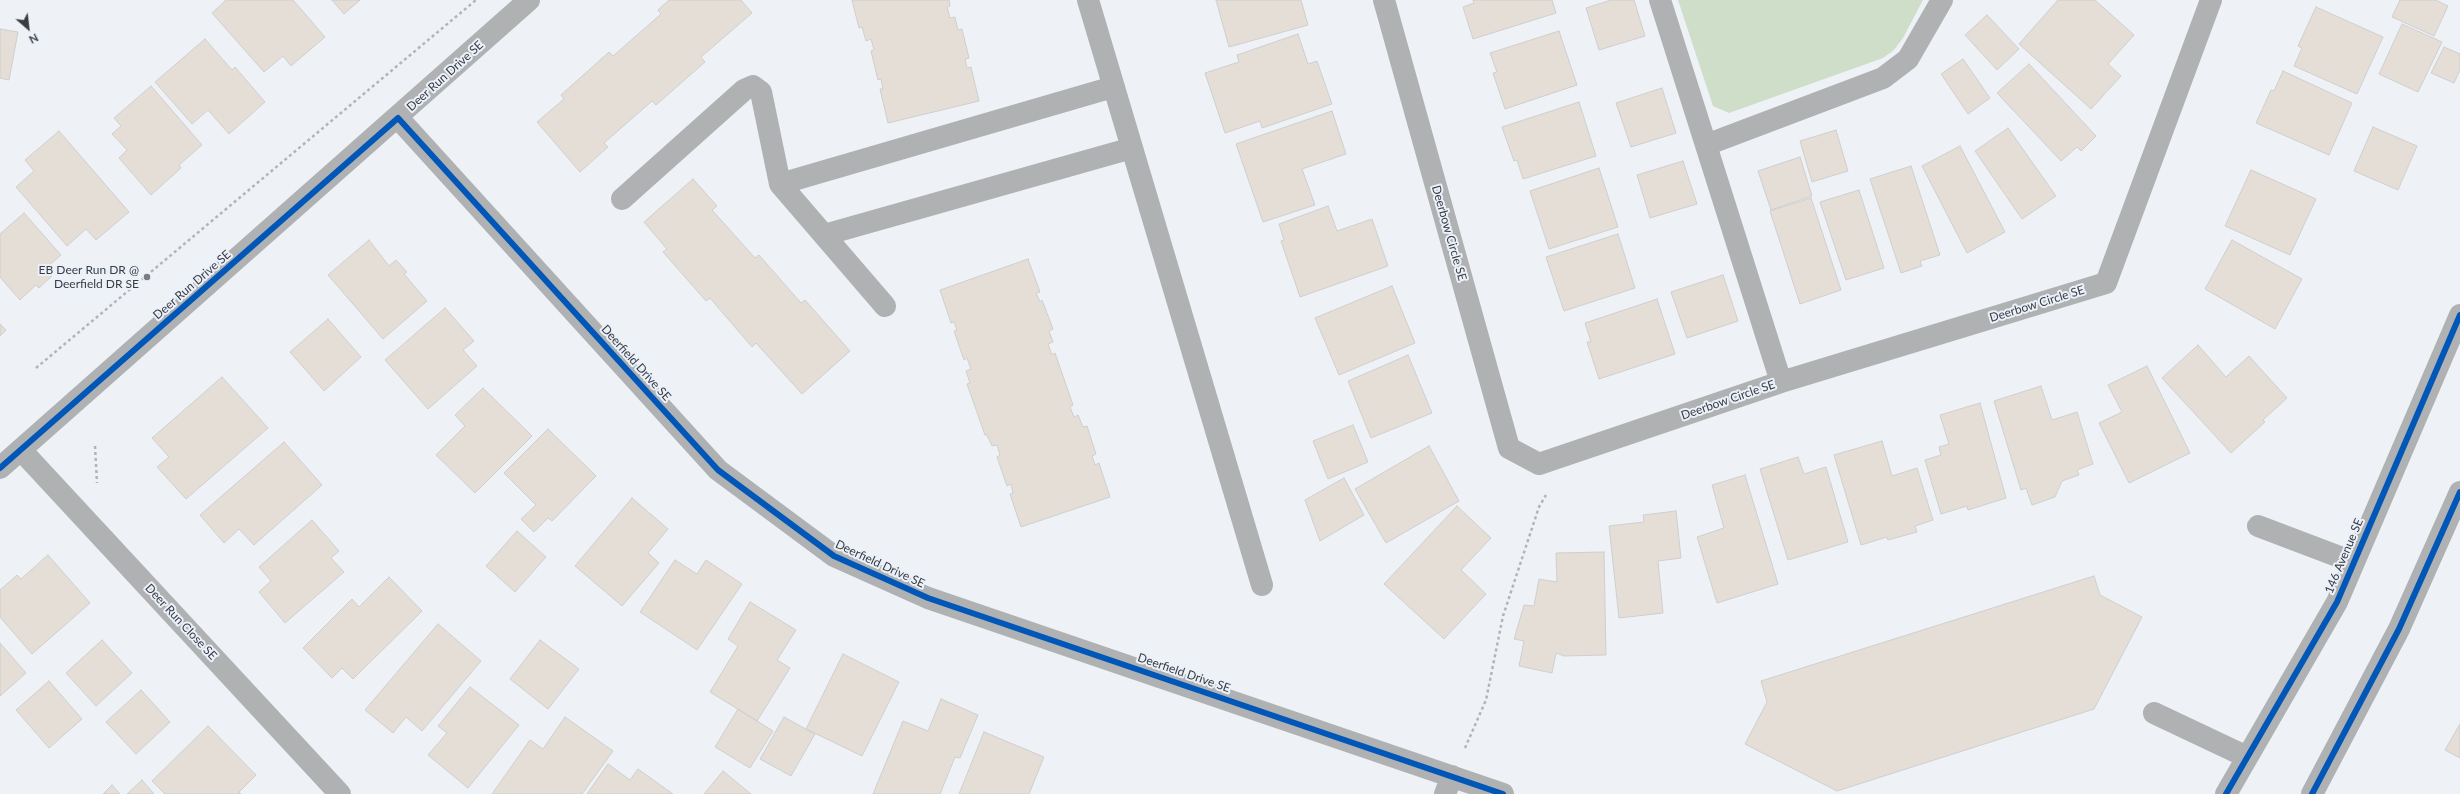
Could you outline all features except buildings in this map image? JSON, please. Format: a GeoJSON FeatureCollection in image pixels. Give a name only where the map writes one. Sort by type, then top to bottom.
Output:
{"type":"FeatureCollection","features":[{"type":"Feature","properties":{"kind":"street","name":"Deer Run Drive SE"},"geometry":{"type":"LineString","coordinates":[[0,468],[398,118],[529,0]]}},
{"type":"Feature","properties":{"kind":"street"},"geometry":{"type":"LineString","coordinates":[[1088,0],[1262,585]]}},
{"type":"Feature","properties":{"kind":"street","name":"Deerbow Circle SE"},"geometry":{"type":"LineString","coordinates":[[1384,0],[1509,448],[1539,464],[1781,382],[2106,283],[2211,0]]}},
{"type":"Feature","properties":{"kind":"street"},"geometry":{"type":"LineString","coordinates":[[1660,0],[1781,382]]}},
{"type":"Feature","properties":{"kind":"street"},"geometry":{"type":"LineString","coordinates":[[1706,145],[1883,78],[1908,59],[1942,0]]}},
{"type":"Feature","properties":{"kind":"street"},"geometry":{"type":"LineString","coordinates":[[622,199],[744,90],[753,86],[761,92],[780,184],[885,306]]}},
{"type":"Feature","properties":{"kind":"street"},"geometry":{"type":"LineString","coordinates":[[780,184],[1113,87]]}},
{"type":"Feature","properties":{"kind":"street","name":"Deerfield Drive SE"},"geometry":{"type":"LineString","coordinates":[[398,118],[718,470],[834,556],[928,598],[1449,785],[1502,794]]}},
{"type":"Feature","properties":{"kind":"street"},"geometry":{"type":"LineString","coordinates":[[824,234],[1132,148]]}},
{"type":"Feature","properties":{"kind":"street","name":"146 Avenue SE"},"geometry":{"type":"LineString","coordinates":[[2226,794],[2337,602],[2460,315]]}},
{"type":"Feature","properties":{"kind":"street","name":"Deer Run Close SE"},"geometry":{"type":"LineString","coordinates":[[21,450],[340,794]]}},
{"type":"Feature","properties":{"kind":"street"},"geometry":{"type":"LineString","coordinates":[[2312,794],[2399,629],[2460,492]]}},
{"type":"Feature","properties":{"kind":"street"},"geometry":{"type":"LineString","coordinates":[[2258,526],[2353,562]]}},
{"type":"Feature","properties":{"kind":"street"},"geometry":{"type":"LineString","coordinates":[[2154,713],[2247,757]]}},
{"type":"Feature","properties":{"kind":"path"},"geometry":{"type":"LineString","coordinates":[[36,368],[476,0]]}},
{"type":"Feature","properties":{"kind":"path"},"geometry":{"type":"LineString","coordinates":[[95,446],[98,490]]}},
{"type":"Feature","properties":{"kind":"path"},"geometry":{"type":"LineString","coordinates":[[1449,785],[1486,700],[1503,616],[1539,507],[1569,454]]}},
{"type":"Feature","properties":{"kind":"green space"},"geometry":{"type":"Polygon","coordinates":[[[1678,0],[1923,0],[1903,38],[1894,50],[1883,58],[1729,113],[1713,106],[1678,0]]]}},
{"type":"Feature","properties":{"kind":"cycle path"},"geometry":{"type":"LineString","coordinates":[[0,468],[398,118],[718,470],[834,556],[928,598],[1503,794]]}},
{"type":"Feature","properties":{"kind":"cycle path"},"geometry":{"type":"LineString","coordinates":[[2226,794],[2337,602],[2460,315]]}},
{"type":"Feature","properties":{"kind":"cycle path"},"geometry":{"type":"LineString","coordinates":[[2312,794],[2399,629],[2460,492]]}},
{"type":"Feature","properties":{"kind":"place","name":"EB Deer Run DR @ Deerfield DR SE"},"geometry":{"type":"Point","coordinates":[147,277]}}]}
